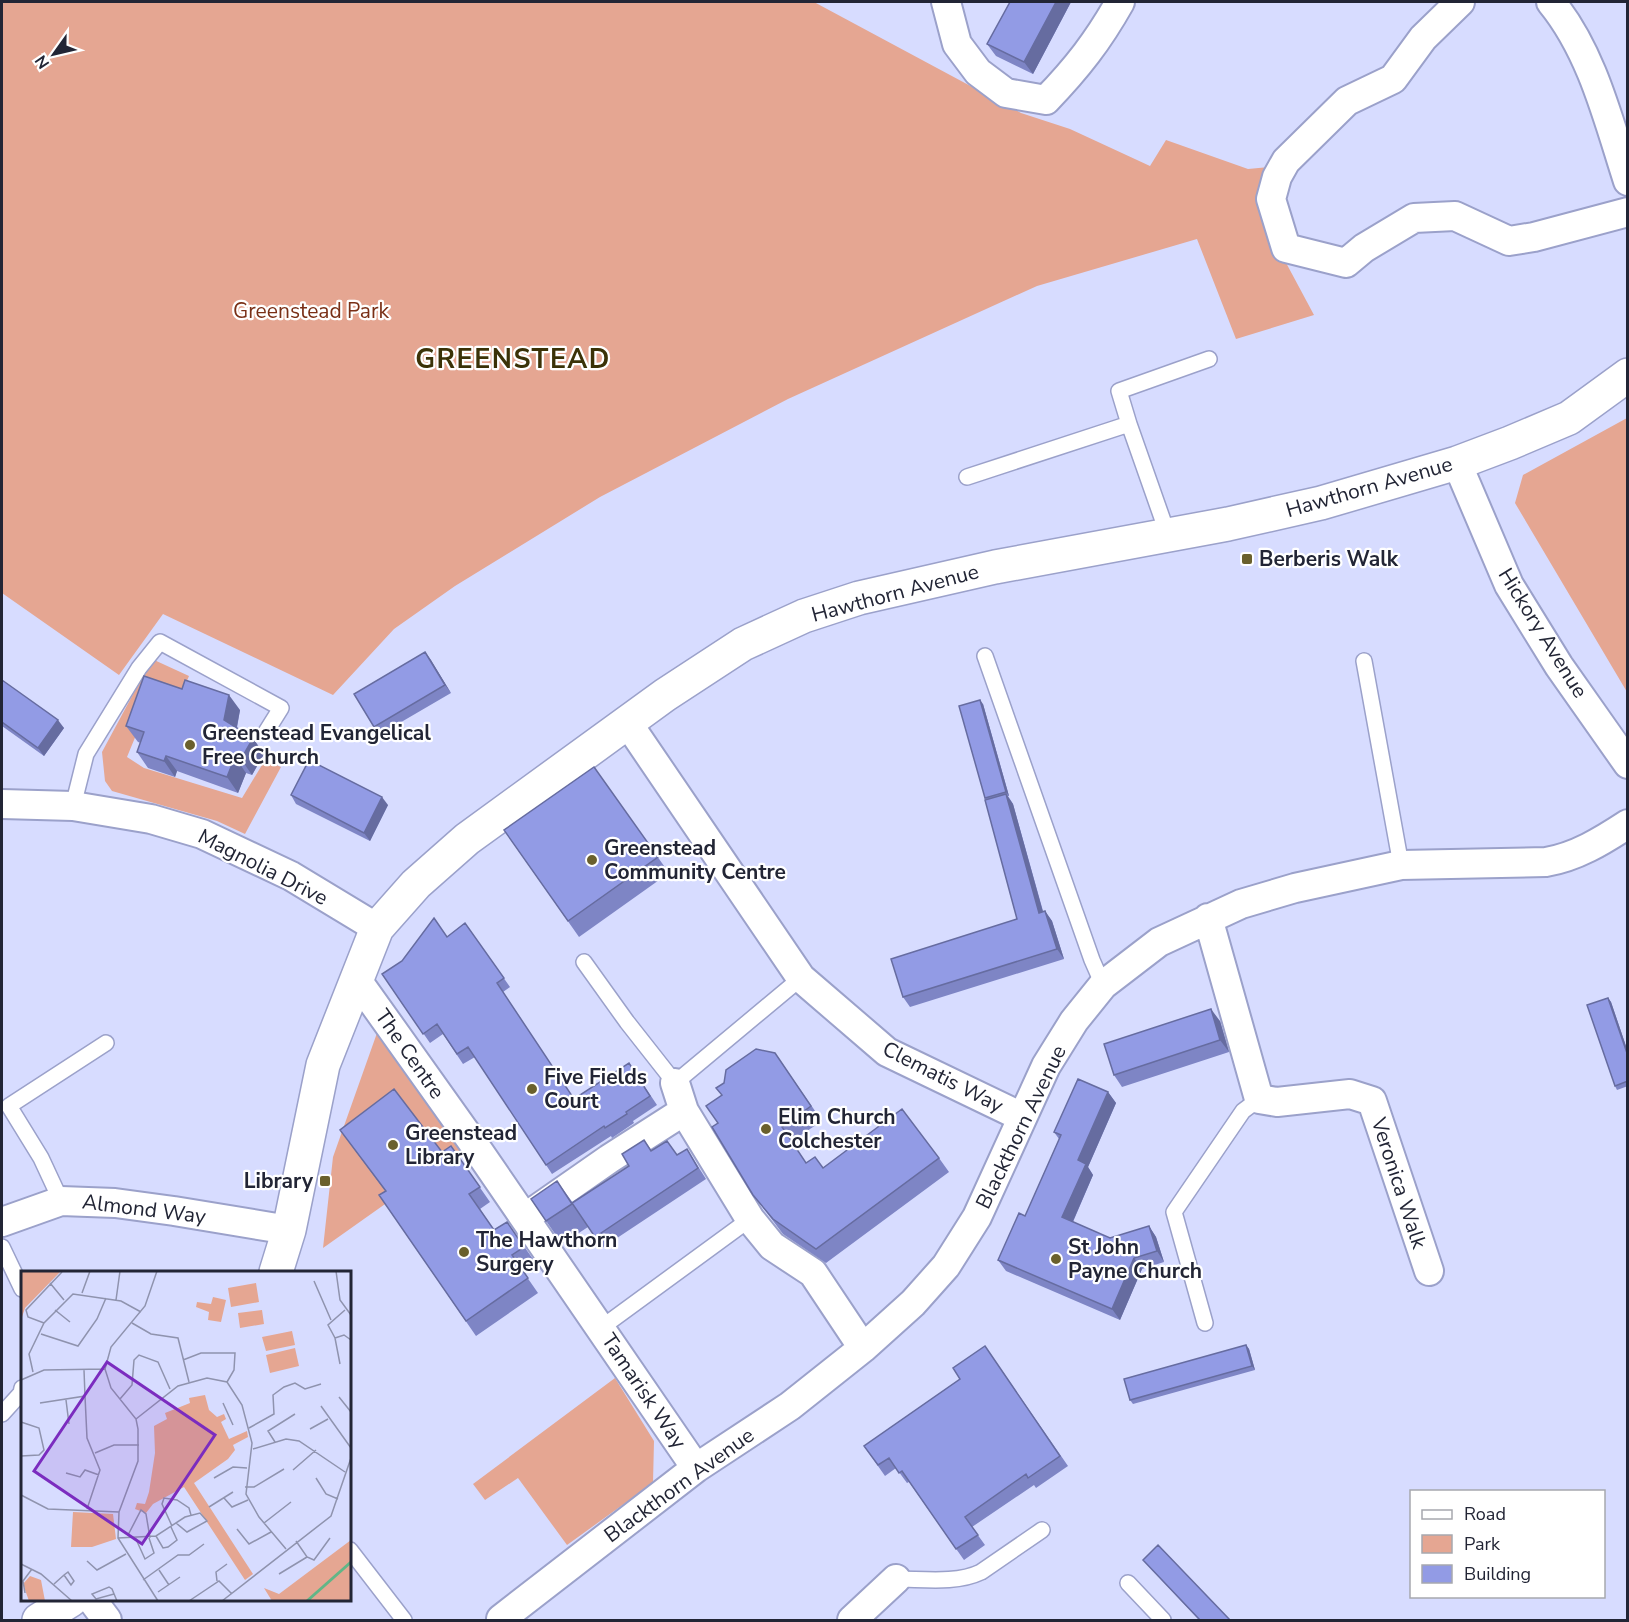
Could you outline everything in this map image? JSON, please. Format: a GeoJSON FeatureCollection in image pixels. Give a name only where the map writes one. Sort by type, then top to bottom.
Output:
{"type":"FeatureCollection","features":[{"type":"Feature","properties":{"kind":"street"},"geometry":{"type":"LineString","coordinates":[[945,2],[957,44],[978,72],[1006,93],[1046,100],[1082,61],[1102,35],[1120,2]]}},
{"type":"Feature","properties":{"kind":"street"},"geometry":{"type":"LineString","coordinates":[[1460,2],[1423,38],[1394,79],[1347,101],[1286,161],[1277,177],[1272,199],[1286,248],[1346,263],[1364,248],[1414,218],[1455,216],[1509,241],[1534,237],[1628,212]]}},
{"type":"Feature","properties":{"kind":"street"},"geometry":{"type":"LineString","coordinates":[[1551,2],[1567,21],[1618,113],[1628,181]]}},
{"type":"Feature","properties":{"kind":"street","name":"Hawthorn Avenue"},"geometry":{"type":"LineString","coordinates":[[276,1271],[289,1230],[323,1065],[377,928],[416,884],[467,839],[627,722],[743,644],[804,616],[859,598],[995,567],[1228,524],[1321,503],[1457,463],[1569,418],[1628,375]]}},
{"type":"Feature","properties":{"kind":"street","name":"Hickory Avenue"},"geometry":{"type":"LineString","coordinates":[[1457,463],[1509,585],[1559,666],[1628,764]]}},
{"type":"Feature","properties":{"kind":"street","name":"Clematis Way"},"geometry":{"type":"LineString","coordinates":[[627,722],[801,978],[887,1052],[1022,1117]]}},
{"type":"Feature","properties":{"kind":"street","name":"Magnolia Drive"},"geometry":{"type":"LineString","coordinates":[[2,804],[73,806],[151,819],[202,834],[291,876],[377,928]]}},
{"type":"Feature","properties":{"kind":"street","name":"Blackthorn Avenue"},"geometry":{"type":"LineString","coordinates":[[501,1620],[696,1468],[790,1406],[864,1348],[913,1303],[946,1266],[977,1217],[1046,1066],[1074,1021],[1103,985],[1159,942],[1241,904],[1295,888],[1401,865],[1556,861],[1609,837],[1628,824]]}},
{"type":"Feature","properties":{"kind":"street"},"geometry":{"type":"LineString","coordinates":[[1208,918],[1259,1099]]}},
{"type":"Feature","properties":{"kind":"street","name":"The Centre"},"geometry":{"type":"LineString","coordinates":[[357,980],[471,1140],[595,1321]]}},
{"type":"Feature","properties":{"kind":"street"},"geometry":{"type":"LineString","coordinates":[[675,1083],[684,1111],[750,1219],[772,1246],[813,1273],[864,1348]]}},
{"type":"Feature","properties":{"kind":"street","name":"Veronica Walk"},"geometry":{"type":"LineString","coordinates":[[1259,1099],[1277,1102],[1350,1094],[1372,1101],[1429,1271]]}},
{"type":"Feature","properties":{"kind":"street"},"geometry":{"type":"LineString","coordinates":[[524,1218],[684,1111]]}},
{"type":"Feature","properties":{"kind":"street","name":"Almond Way"},"geometry":{"type":"LineString","coordinates":[[2,1222],[61,1201],[115,1203],[289,1230]]}},
{"type":"Feature","properties":{"kind":"street","name":"Tamarisk Way"},"geometry":{"type":"LineString","coordinates":[[595,1321],[696,1468]]}},
{"type":"Feature","properties":{"kind":"street"},"geometry":{"type":"LineString","coordinates":[[852,1620],[896,1579]]}},
{"type":"Feature","properties":{"kind":"street"},"geometry":{"type":"LineString","coordinates":[[39,1620],[68,1601]]}},
{"type":"Feature","properties":{"kind":"street"},"geometry":{"type":"LineString","coordinates":[[93,1601],[106,1620]]}},
{"type":"Feature","properties":{"kind":"lane"},"geometry":{"type":"LineString","coordinates":[[1168,535],[1119,391],[1209,359]]}},
{"type":"Feature","properties":{"kind":"lane"},"geometry":{"type":"LineString","coordinates":[[967,477],[1129,424]]}},
{"type":"Feature","properties":{"kind":"lane"},"geometry":{"type":"LineString","coordinates":[[73,806],[86,754],[139,668],[160,642],[281,708],[266,732]]}},
{"type":"Feature","properties":{"kind":"lane"},"geometry":{"type":"LineString","coordinates":[[985,656],[1088,949],[1103,985]]}},
{"type":"Feature","properties":{"kind":"lane"},"geometry":{"type":"LineString","coordinates":[[1364,661],[1401,865]]}},
{"type":"Feature","properties":{"kind":"lane"},"geometry":{"type":"LineString","coordinates":[[584,962],[675,1083],[801,978]]}},
{"type":"Feature","properties":{"kind":"lane"},"geometry":{"type":"LineString","coordinates":[[61,1201],[41,1158],[9,1106],[106,1043]]}},
{"type":"Feature","properties":{"kind":"lane"},"geometry":{"type":"LineString","coordinates":[[1204,1323],[1174,1212],[1243,1112],[1259,1099]]}},
{"type":"Feature","properties":{"kind":"lane"},"geometry":{"type":"LineString","coordinates":[[595,1321],[750,1219]]}},
{"type":"Feature","properties":{"kind":"lane"},"geometry":{"type":"LineString","coordinates":[[2,1247],[21,1287]]}},
{"type":"Feature","properties":{"kind":"lane"},"geometry":{"type":"LineString","coordinates":[[2,1414],[21,1393]]}},
{"type":"Feature","properties":{"kind":"lane"},"geometry":{"type":"LineString","coordinates":[[896,1579],[972,1576],[1042,1530]]}},
{"type":"Feature","properties":{"kind":"lane"},"geometry":{"type":"LineString","coordinates":[[351,1551],[404,1620]]}},
{"type":"Feature","properties":{"kind":"lane"},"geometry":{"type":"LineString","coordinates":[[1128,1583],[1163,1620]]}},
{"type":"Feature","properties":{"kind":"green space","name":"Greenstead Park"},"geometry":{"type":"Polygon","coordinates":[[[2,2],[814,2],[1021,113],[1070,129],[1150,166],[1166,140],[1248,169],[1279,166],[1284,259],[1314,315],[1236,339],[1197,239],[1037,286],[788,399],[600,497],[455,586],[394,629],[333,695],[163,614],[119,675],[2,593],[2,2]]]}},
{"type":"Feature","properties":{"kind":"green space"},"geometry":{"type":"Polygon","coordinates":[[[1627,418],[1627,692],[1515,503],[1523,475],[1627,418]]]}},
{"type":"Feature","properties":{"kind":"green space"},"geometry":{"type":"Polygon","coordinates":[[[152,659],[189,676],[181,695],[155,689],[127,757],[144,768],[242,798],[265,760],[281,767],[245,834],[217,821],[112,791],[105,781],[102,752],[152,659]]]}},
{"type":"Feature","properties":{"kind":"green space"},"geometry":{"type":"Polygon","coordinates":[[[377,1033],[460,1151],[323,1248],[333,1157],[377,1033]]]}},
{"type":"Feature","properties":{"kind":"green space"},"geometry":{"type":"Polygon","coordinates":[[[615,1378],[654,1441],[653,1483],[567,1545],[518,1478],[485,1500],[473,1484],[615,1378]]]}},
{"type":"Feature","properties":{"kind":"building"},"geometry":{"type":"Polygon","coordinates":[[[1010,2],[1056,2],[1024,62],[987,44],[1010,2]]]}},
{"type":"Feature","properties":{"kind":"building"},"geometry":{"type":"Polygon","coordinates":[[[425,652],[445,685],[374,727],[354,694],[425,652]]]}},
{"type":"Feature","properties":{"kind":"building","name":"Greenstead Evangelical Free Church"},"geometry":{"type":"Polygon","coordinates":[[[144,676],[182,689],[185,680],[229,695],[224,720],[253,738],[241,759],[235,757],[227,777],[166,756],[164,761],[137,752],[144,732],[126,726],[144,676]]]}},
{"type":"Feature","properties":{"kind":"building"},"geometry":{"type":"Polygon","coordinates":[[[2,680],[58,720],[38,748],[2,722],[2,680]]]}},
{"type":"Feature","properties":{"kind":"building"},"geometry":{"type":"Polygon","coordinates":[[[980,700],[1006,792],[985,798],[959,706],[980,700]]]}},
{"type":"Feature","properties":{"kind":"building"},"geometry":{"type":"Polygon","coordinates":[[[309,760],[382,797],[364,833],[291,795],[309,760]]]}},
{"type":"Feature","properties":{"kind":"building","name":"Greenstead Community Centre"},"geometry":{"type":"Polygon","coordinates":[[[594,767],[658,857],[568,921],[504,830],[594,767]]]}},
{"type":"Feature","properties":{"kind":"building"},"geometry":{"type":"Polygon","coordinates":[[[1006,794],[1039,913],[1045,911],[1057,949],[903,997],[891,959],[1017,919],[985,800],[1006,794]]]}},
{"type":"Feature","properties":{"kind":"building"},"geometry":{"type":"Polygon","coordinates":[[[434,918],[447,937],[465,923],[504,978],[497,983],[574,1099],[629,1063],[650,1096],[626,1112],[627,1114],[605,1128],[604,1126],[546,1165],[468,1047],[457,1054],[437,1024],[423,1034],[382,974],[402,961],[434,918]]]}},
{"type":"Feature","properties":{"kind":"building"},"geometry":{"type":"Polygon","coordinates":[[[1608,998],[1628,1056],[1628,1081],[1615,1086],[1587,1005],[1608,998]]]}},
{"type":"Feature","properties":{"kind":"building"},"geometry":{"type":"Polygon","coordinates":[[[1211,1009],[1220,1040],[1114,1075],[1104,1044],[1211,1009]]]}},
{"type":"Feature","properties":{"kind":"building"},"geometry":{"type":"Polygon","coordinates":[[[756,1049],[775,1053],[811,1106],[782,1127],[806,1163],[815,1157],[823,1168],[902,1109],[939,1158],[816,1249],[773,1219],[753,1195],[712,1127],[718,1123],[706,1106],[722,1095],[716,1088],[724,1083],[726,1070],[756,1049]]]}},
{"type":"Feature","properties":{"kind":"building"},"geometry":{"type":"Polygon","coordinates":[[[1078,1079],[1108,1092],[1078,1160],[1086,1164],[1062,1217],[1110,1238],[1149,1226],[1157,1251],[1134,1258],[1112,1309],[998,1260],[1019,1213],[1025,1216],[1061,1135],[1054,1132],[1078,1079]]]}},
{"type":"Feature","properties":{"kind":"building"},"geometry":{"type":"Polygon","coordinates":[[[394,1089],[442,1152],[451,1146],[480,1187],[469,1194],[494,1230],[507,1222],[524,1247],[512,1255],[528,1278],[466,1321],[379,1195],[386,1191],[340,1130],[394,1089]]]}},
{"type":"Feature","properties":{"kind":"building"},"geometry":{"type":"Polygon","coordinates":[[[644,1140],[651,1151],[667,1141],[677,1155],[687,1149],[698,1168],[595,1237],[572,1203],[629,1166],[622,1154],[644,1140]]]}},
{"type":"Feature","properties":{"kind":"building"},"geometry":{"type":"Polygon","coordinates":[[[557,1181],[572,1204],[546,1221],[531,1199],[557,1181]]]}},
{"type":"Feature","properties":{"kind":"building"},"geometry":{"type":"Polygon","coordinates":[[[1246,1345],[1252,1366],[1130,1400],[1124,1379],[1246,1345]]]}},
{"type":"Feature","properties":{"kind":"building"},"geometry":{"type":"Polygon","coordinates":[[[985,1346],[1060,1456],[1028,1478],[1026,1474],[965,1517],[978,1535],[956,1549],[902,1471],[899,1473],[889,1458],[878,1465],[864,1446],[960,1379],[953,1368],[985,1346]]]}},
{"type":"Feature","properties":{"kind":"building"},"geometry":{"type":"Polygon","coordinates":[[[1158,1545],[1230,1620],[1200,1620],[1143,1560],[1158,1545]]]}},
{"type":"Feature","properties":{"kind":"place","name":"Berberis Walk"},"geometry":{"type":"Point","coordinates":[1247,559]}},
{"type":"Feature","properties":{"kind":"place","name":"Greenstead Evangelical Free Church"},"geometry":{"type":"Point","coordinates":[190,745]}},
{"type":"Feature","properties":{"kind":"place","name":"Greenstead Community Centre"},"geometry":{"type":"Point","coordinates":[592,860]}},
{"type":"Feature","properties":{"kind":"place","name":"Five Fields Court"},"geometry":{"type":"Point","coordinates":[532,1089]}},
{"type":"Feature","properties":{"kind":"place","name":"Elim Church Colchester"},"geometry":{"type":"Point","coordinates":[766,1129]}},
{"type":"Feature","properties":{"kind":"place","name":"Greenstead Library"},"geometry":{"type":"Point","coordinates":[393,1145]}},
{"type":"Feature","properties":{"kind":"place","name":"Library"},"geometry":{"type":"Point","coordinates":[325,1181]}},
{"type":"Feature","properties":{"kind":"place","name":"The Hawthorn Surgery"},"geometry":{"type":"Point","coordinates":[464,1252]}},
{"type":"Feature","properties":{"kind":"place","name":"St John Payne Church"},"geometry":{"type":"Point","coordinates":[1056,1259]}},
{"type":"Feature","properties":{"kind":"district","name":"GREENSTEAD"},"geometry":{"type":"Point","coordinates":[513,359]}}]}
